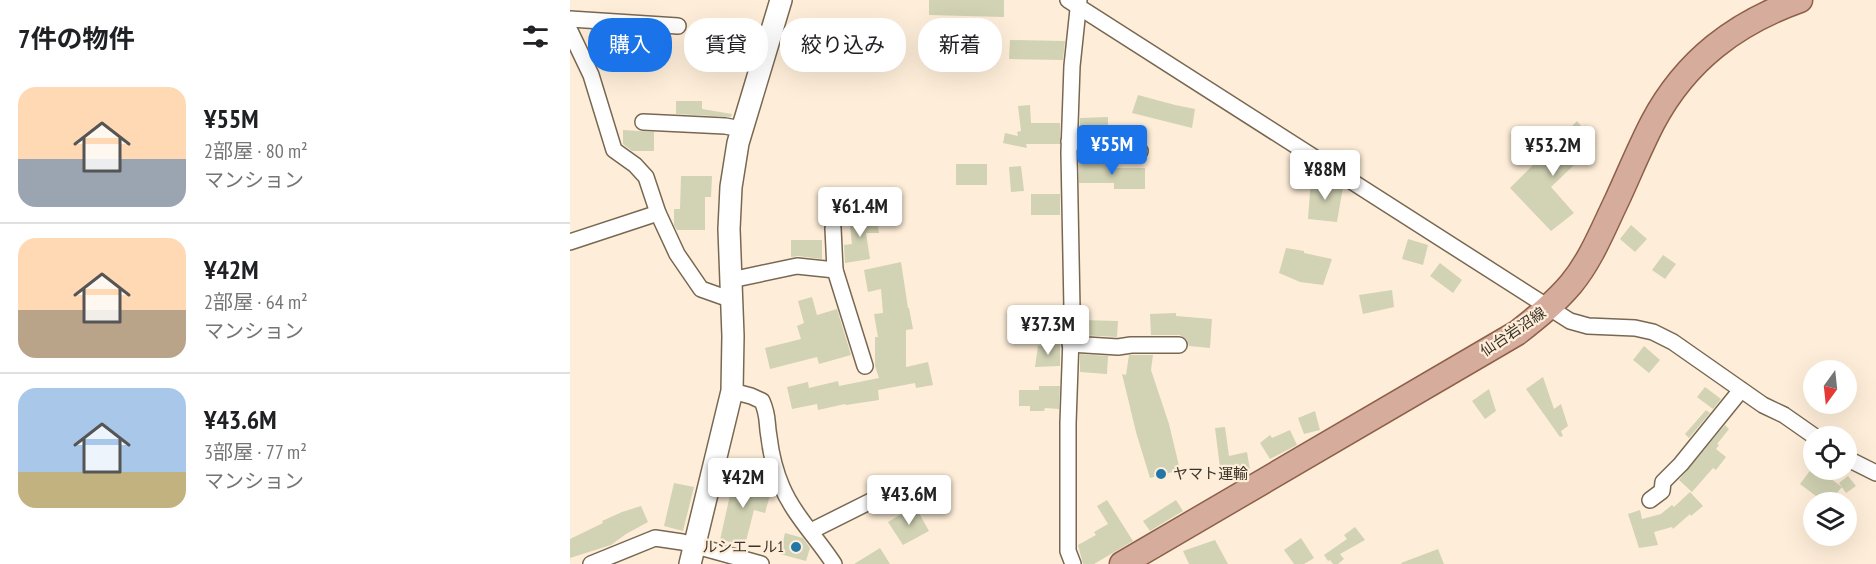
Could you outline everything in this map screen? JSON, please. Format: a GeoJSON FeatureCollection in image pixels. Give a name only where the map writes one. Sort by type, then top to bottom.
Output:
{"type":"FeatureCollection","features":[{"type":"Feature","properties":{"kind":"main road","name":"仙台岩沼線"},"geometry":{"type":"LineString","coordinates":[[1122,564],[1517,333],[1549,308],[1572,283],[1595,247],[1653,122],[1684,76],[1716,44],[1745,25],[1800,0]]}},
{"type":"Feature","properties":{"kind":"street"},"geometry":{"type":"LineString","coordinates":[[693,555],[732,391],[733,336],[729,229],[731,187],[738,143],[782,0]]}},
{"type":"Feature","properties":{"kind":"street"},"geometry":{"type":"LineString","coordinates":[[1075,2],[1570,321],[1588,326],[1635,328],[1653,332],[1673,342],[1763,405],[1784,415],[1803,428]]}},
{"type":"Feature","properties":{"kind":"street"},"geometry":{"type":"LineString","coordinates":[[1073,564],[1068,551],[1072,309],[1069,141],[1075,2]]}},
{"type":"Feature","properties":{"kind":"street"},"geometry":{"type":"LineString","coordinates":[[570,19],[678,26]]}},
{"type":"Feature","properties":{"kind":"street"},"geometry":{"type":"LineString","coordinates":[[570,31],[591,75],[614,150],[635,165],[646,177],[658,213],[677,254],[701,289],[731,290],[797,267],[835,270]]}},
{"type":"Feature","properties":{"kind":"street"},"geometry":{"type":"LineString","coordinates":[[643,122],[742,129]]}},
{"type":"Feature","properties":{"kind":"street"},"geometry":{"type":"LineString","coordinates":[[1069,141],[1140,151]]}},
{"type":"Feature","properties":{"kind":"street"},"geometry":{"type":"LineString","coordinates":[[570,242],[658,213]]}},
{"type":"Feature","properties":{"kind":"street"},"geometry":{"type":"LineString","coordinates":[[833,228],[835,270],[865,366]]}},
{"type":"Feature","properties":{"kind":"street"},"geometry":{"type":"LineString","coordinates":[[1070,344],[1179,345]]}},
{"type":"Feature","properties":{"kind":"street"},"geometry":{"type":"LineString","coordinates":[[1650,500],[1662,491],[1663,482],[1681,464],[1741,390]]}},
{"type":"Feature","properties":{"kind":"street"},"geometry":{"type":"LineString","coordinates":[[732,391],[762,401],[768,414],[768,434],[772,458],[782,487],[794,510],[834,564]]}},
{"type":"Feature","properties":{"kind":"street"},"geometry":{"type":"LineString","coordinates":[[1857,464],[1876,473]]}},
{"type":"Feature","properties":{"kind":"street"},"geometry":{"type":"LineString","coordinates":[[811,531],[875,499]]}},
{"type":"Feature","properties":{"kind":"street"},"geometry":{"type":"LineString","coordinates":[[591,564],[655,538],[693,555],[761,564]]}},
{"type":"Feature","properties":{"kind":"building"},"geometry":{"type":"Polygon","coordinates":[[[929,0],[1004,0],[1004,17],[929,15],[929,0]]]}},
{"type":"Feature","properties":{"kind":"building"},"geometry":{"type":"Polygon","coordinates":[[[1010,40],[1065,41],[1063,60],[1009,59],[1010,40]]]}},
{"type":"Feature","properties":{"kind":"building"},"geometry":{"type":"Polygon","coordinates":[[[1138,95],[1195,109],[1192,128],[1132,113],[1138,95]]]}},
{"type":"Feature","properties":{"kind":"building"},"geometry":{"type":"Polygon","coordinates":[[[676,101],[702,101],[702,109],[732,114],[731,117],[676,114],[676,101]]]}},
{"type":"Feature","properties":{"kind":"building"},"geometry":{"type":"Polygon","coordinates":[[[1030,105],[1031,123],[1060,123],[1060,144],[1026,144],[1027,148],[1003,143],[1005,133],[1018,136],[1017,132],[1021,131],[1018,106],[1030,105]]]}},
{"type":"Feature","properties":{"kind":"building"},"geometry":{"type":"Polygon","coordinates":[[[1108,117],[1108,137],[1079,133],[1080,118],[1108,117]]]}},
{"type":"Feature","properties":{"kind":"building"},"geometry":{"type":"Polygon","coordinates":[[[1577,121],[1596,144],[1551,187],[1574,213],[1551,231],[1510,188],[1577,121]]]}},
{"type":"Feature","properties":{"kind":"building"},"geometry":{"type":"Polygon","coordinates":[[[623,130],[654,132],[654,151],[632,151],[623,144],[623,130]]]}},
{"type":"Feature","properties":{"kind":"building"},"geometry":{"type":"Polygon","coordinates":[[[1079,162],[1107,162],[1107,168],[1145,168],[1145,189],[1114,189],[1114,183],[1079,183],[1079,162]]]}},
{"type":"Feature","properties":{"kind":"building"},"geometry":{"type":"Polygon","coordinates":[[[956,164],[987,164],[987,185],[956,185],[956,164]]]}},
{"type":"Feature","properties":{"kind":"building"},"geometry":{"type":"Polygon","coordinates":[[[1021,166],[1024,191],[1011,192],[1009,167],[1021,166]]]}},
{"type":"Feature","properties":{"kind":"building"},"geometry":{"type":"Polygon","coordinates":[[[681,176],[712,176],[711,197],[705,197],[705,230],[677,230],[674,225],[674,209],[680,209],[681,176]]]}},
{"type":"Feature","properties":{"kind":"building"},"geometry":{"type":"Polygon","coordinates":[[[1311,179],[1336,183],[1343,187],[1337,222],[1308,219],[1311,179]]]}},
{"type":"Feature","properties":{"kind":"building"},"geometry":{"type":"Polygon","coordinates":[[[1031,194],[1060,194],[1060,215],[1031,215],[1031,194]]]}},
{"type":"Feature","properties":{"kind":"building"},"geometry":{"type":"Polygon","coordinates":[[[849,217],[876,217],[879,233],[866,233],[870,259],[845,263],[844,245],[852,244],[849,217]]]}},
{"type":"Feature","properties":{"kind":"building"},"geometry":{"type":"Polygon","coordinates":[[[1631,225],[1647,239],[1635,252],[1620,239],[1631,225]]]}},
{"type":"Feature","properties":{"kind":"building"},"geometry":{"type":"Polygon","coordinates":[[[1408,239],[1428,245],[1423,265],[1402,259],[1408,239]]]}},
{"type":"Feature","properties":{"kind":"building"},"geometry":{"type":"Polygon","coordinates":[[[791,240],[822,240],[822,259],[791,257],[791,240]]]}},
{"type":"Feature","properties":{"kind":"building"},"geometry":{"type":"Polygon","coordinates":[[[1286,248],[1332,259],[1323,285],[1300,282],[1279,273],[1286,248]]]}},
{"type":"Feature","properties":{"kind":"building"},"geometry":{"type":"Polygon","coordinates":[[[1663,255],[1676,264],[1665,279],[1652,270],[1663,255]]]}},
{"type":"Feature","properties":{"kind":"building"},"geometry":{"type":"Polygon","coordinates":[[[901,262],[913,329],[906,330],[906,367],[928,362],[933,385],[916,388],[915,383],[878,390],[879,400],[818,410],[817,404],[792,409],[787,387],[808,382],[809,388],[838,381],[839,386],[879,378],[875,366],[875,337],[878,337],[874,314],[883,313],[881,289],[868,292],[864,270],[901,262]]]}},
{"type":"Feature","properties":{"kind":"building"},"geometry":{"type":"Polygon","coordinates":[[[1440,263],[1462,280],[1453,293],[1430,276],[1440,263]]]}},
{"type":"Feature","properties":{"kind":"building"},"geometry":{"type":"Polygon","coordinates":[[[1392,290],[1394,307],[1363,314],[1359,295],[1392,290]]]}},
{"type":"Feature","properties":{"kind":"building"},"geometry":{"type":"Polygon","coordinates":[[[812,297],[817,315],[837,309],[851,355],[819,364],[817,357],[770,369],[765,348],[801,339],[797,326],[804,323],[798,301],[812,297]]]}},
{"type":"Feature","properties":{"kind":"building"},"geometry":{"type":"Polygon","coordinates":[[[1176,313],[1176,316],[1212,319],[1210,348],[1189,346],[1187,340],[1180,335],[1151,335],[1150,314],[1176,313]]]}},
{"type":"Feature","properties":{"kind":"building"},"geometry":{"type":"Polygon","coordinates":[[[1081,320],[1118,321],[1117,337],[1081,335],[1081,320]]]}},
{"type":"Feature","properties":{"kind":"building"},"geometry":{"type":"Polygon","coordinates":[[[1060,343],[1060,366],[1035,367],[1038,346],[1060,343]]]}},
{"type":"Feature","properties":{"kind":"building"},"geometry":{"type":"Polygon","coordinates":[[[1644,346],[1660,360],[1649,373],[1633,360],[1644,346]]]}},
{"type":"Feature","properties":{"kind":"building"},"geometry":{"type":"Polygon","coordinates":[[[1080,354],[1108,356],[1107,374],[1080,372],[1080,354]]]}},
{"type":"Feature","properties":{"kind":"building"},"geometry":{"type":"Polygon","coordinates":[[[1129,355],[1153,355],[1151,370],[1169,424],[1180,470],[1150,478],[1122,374],[1126,375],[1129,355]]]}},
{"type":"Feature","properties":{"kind":"building"},"geometry":{"type":"Polygon","coordinates":[[[1543,377],[1554,409],[1561,404],[1568,426],[1561,431],[1563,436],[1560,437],[1526,389],[1543,377]]]}},
{"type":"Feature","properties":{"kind":"building"},"geometry":{"type":"Polygon","coordinates":[[[1039,386],[1060,386],[1059,409],[1045,408],[1044,411],[1030,411],[1030,406],[1019,406],[1019,390],[1039,390],[1039,386]]]}},
{"type":"Feature","properties":{"kind":"building"},"geometry":{"type":"Polygon","coordinates":[[[1705,387],[1721,399],[1713,409],[1697,397],[1705,387]]]}},
{"type":"Feature","properties":{"kind":"building"},"geometry":{"type":"Polygon","coordinates":[[[1489,389],[1496,411],[1485,419],[1472,401],[1489,389]]]}},
{"type":"Feature","properties":{"kind":"building"},"geometry":{"type":"Polygon","coordinates":[[[1706,410],[1710,413],[1689,438],[1685,434],[1706,410]]]}},
{"type":"Feature","properties":{"kind":"building"},"geometry":{"type":"Polygon","coordinates":[[[1315,411],[1320,430],[1304,434],[1298,418],[1315,411]]]}},
{"type":"Feature","properties":{"kind":"building"},"geometry":{"type":"Polygon","coordinates":[[[1725,425],[1729,429],[1717,444],[1719,445],[1716,449],[1726,457],[1716,470],[1713,468],[1692,492],[1679,480],[1725,425]]]}},
{"type":"Feature","properties":{"kind":"building"},"geometry":{"type":"Polygon","coordinates":[[[1225,427],[1229,456],[1247,452],[1250,470],[1221,476],[1215,428],[1225,427]]]}},
{"type":"Feature","properties":{"kind":"building"},"geometry":{"type":"Polygon","coordinates":[[[1290,430],[1297,445],[1270,459],[1260,443],[1270,435],[1272,438],[1290,430]]]}},
{"type":"Feature","properties":{"kind":"building"},"geometry":{"type":"Polygon","coordinates":[[[734,477],[772,488],[765,513],[754,510],[745,545],[720,540],[734,477]]]}},
{"type":"Feature","properties":{"kind":"building"},"geometry":{"type":"Polygon","coordinates":[[[1803,480],[1832,480],[1842,487],[1838,492],[1811,492],[1800,484],[1803,480]]]}},
{"type":"Feature","properties":{"kind":"building"},"geometry":{"type":"Polygon","coordinates":[[[1843,480],[1851,480],[1856,486],[1845,492],[1839,483],[1843,480]]]}},
{"type":"Feature","properties":{"kind":"building"},"geometry":{"type":"Polygon","coordinates":[[[674,483],[694,487],[683,531],[664,526],[674,483]]]}},
{"type":"Feature","properties":{"kind":"building"},"geometry":{"type":"Polygon","coordinates":[[[1690,492],[1703,506],[1673,529],[1672,527],[1654,532],[1658,545],[1639,548],[1628,514],[1640,510],[1642,519],[1661,514],[1672,505],[1674,507],[1690,492]]]}},
{"type":"Feature","properties":{"kind":"building"},"geometry":{"type":"Polygon","coordinates":[[[1107,500],[1133,541],[1094,564],[1083,564],[1078,545],[1096,535],[1094,532],[1108,524],[1097,506],[1107,500]]]}},
{"type":"Feature","properties":{"kind":"building"},"geometry":{"type":"Polygon","coordinates":[[[1176,500],[1183,511],[1150,531],[1143,521],[1176,500]]]}},
{"type":"Feature","properties":{"kind":"building"},"geometry":{"type":"Polygon","coordinates":[[[641,506],[648,522],[611,545],[570,558],[570,539],[603,523],[602,521],[641,506]]]}},
{"type":"Feature","properties":{"kind":"building"},"geometry":{"type":"Polygon","coordinates":[[[915,506],[929,531],[903,545],[888,522],[915,506]]]}},
{"type":"Feature","properties":{"kind":"building"},"geometry":{"type":"Polygon","coordinates":[[[1355,527],[1365,540],[1340,554],[1344,559],[1338,564],[1328,561],[1324,555],[1347,539],[1344,535],[1355,527]]]}},
{"type":"Feature","properties":{"kind":"building","name":"ルシエール1"},"geometry":{"type":"Polygon","coordinates":[[[785,533],[803,538],[810,548],[806,561],[780,554],[785,533]]]}},
{"type":"Feature","properties":{"kind":"building"},"geometry":{"type":"Polygon","coordinates":[[[1301,538],[1314,558],[1304,564],[1294,564],[1284,550],[1301,538]]]}},
{"type":"Feature","properties":{"kind":"building"},"geometry":{"type":"Polygon","coordinates":[[[1215,540],[1228,564],[1189,564],[1183,551],[1215,540]]]}},
{"type":"Feature","properties":{"kind":"building"},"geometry":{"type":"Polygon","coordinates":[[[880,548],[890,564],[854,564],[880,548]]]}},
{"type":"Feature","properties":{"kind":"building"},"geometry":{"type":"Polygon","coordinates":[[[1438,549],[1444,564],[1401,563],[1438,549]]]}},
{"type":"Feature","properties":{"kind":"place","name":"ヤマト運輸"},"geometry":{"type":"Point","coordinates":[1161,474]}},
{"type":"Feature","properties":{"kind":"place","name":"ルシエール1"},"geometry":{"type":"Point","coordinates":[796,547]}}]}
